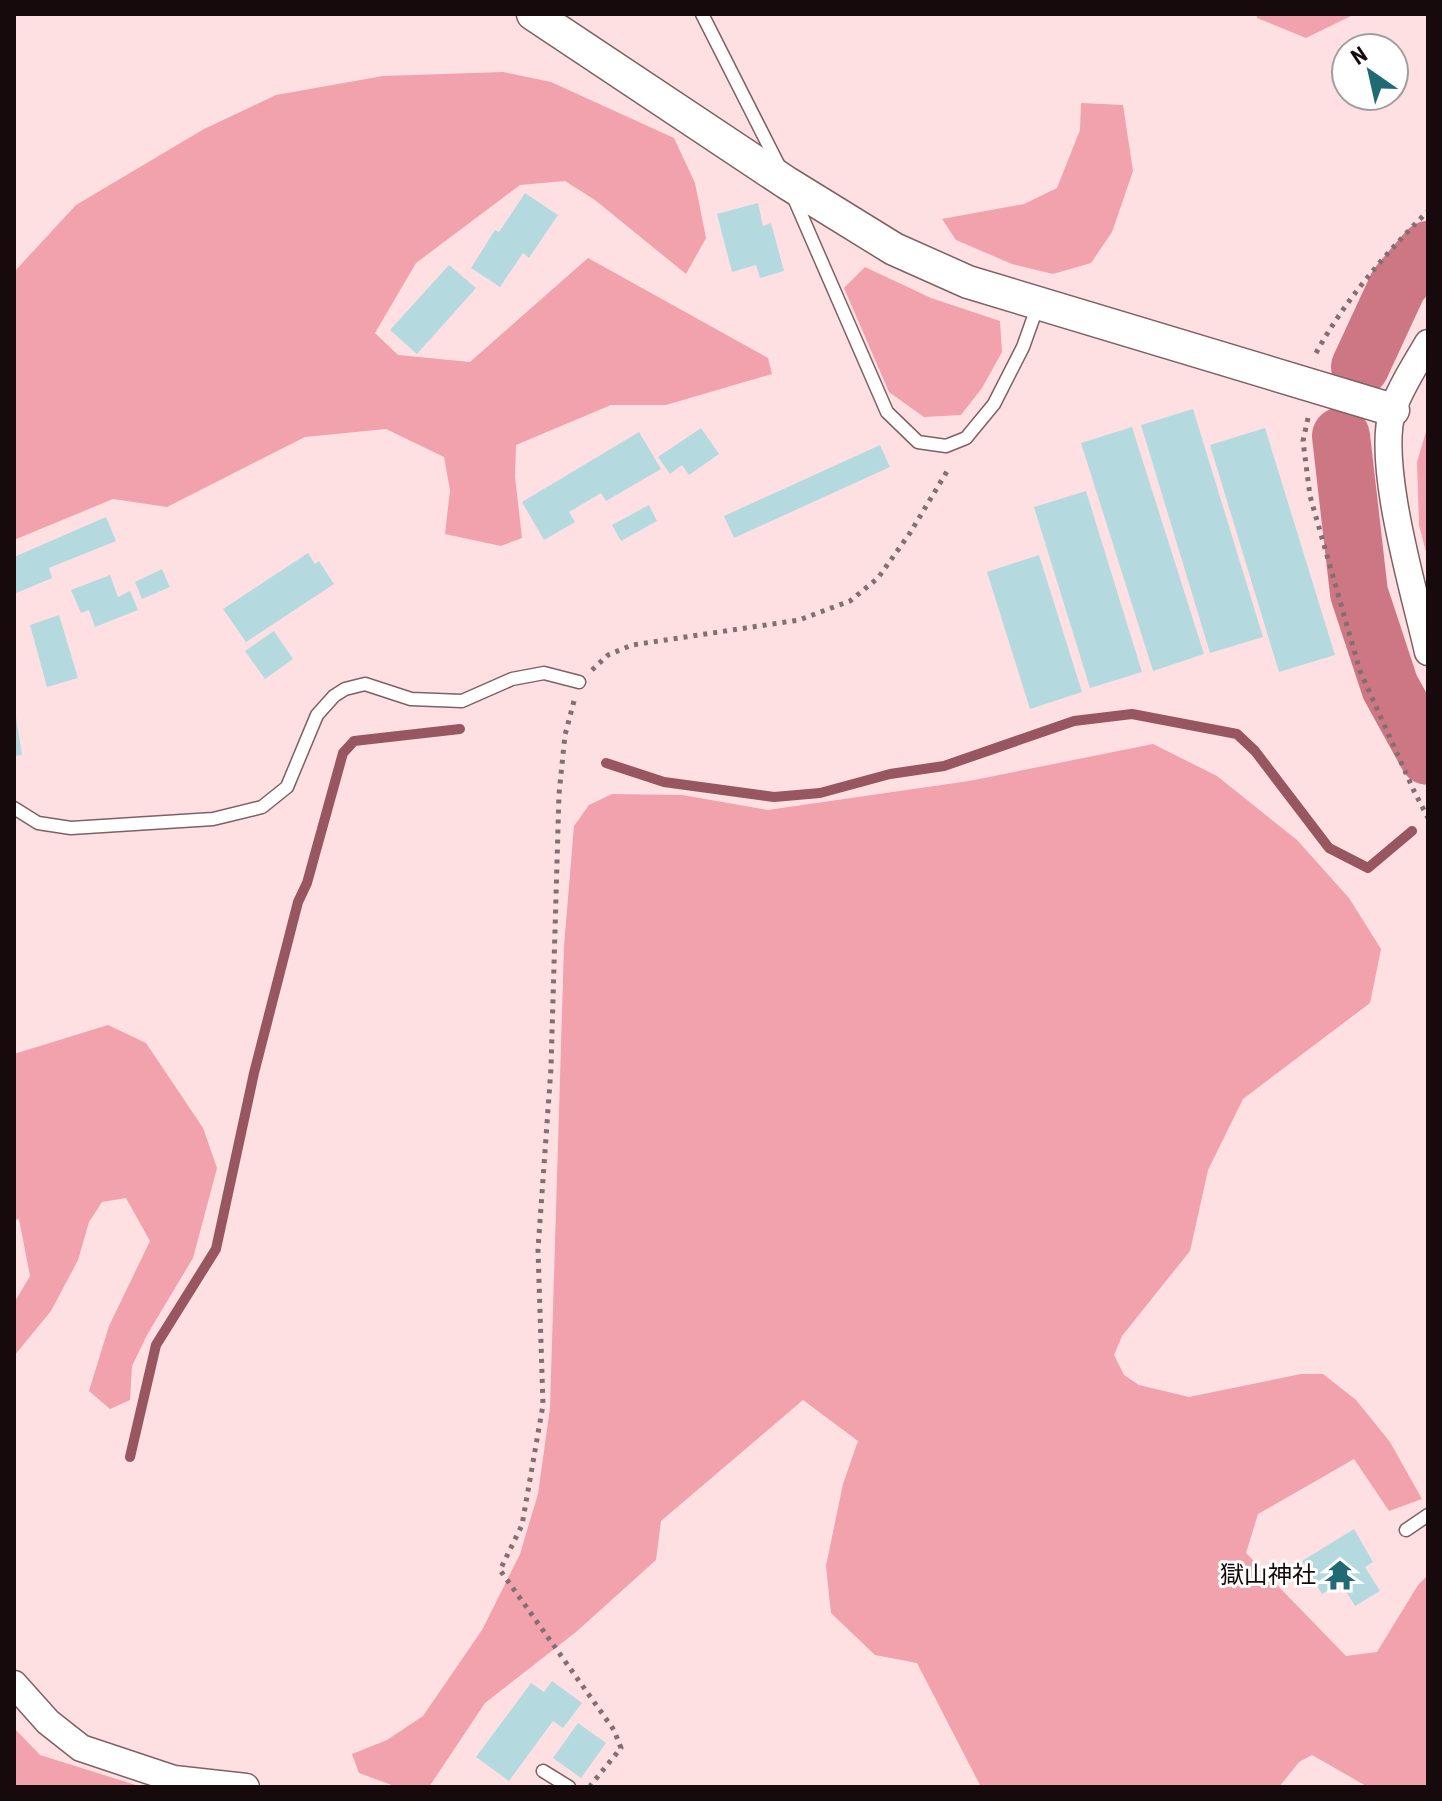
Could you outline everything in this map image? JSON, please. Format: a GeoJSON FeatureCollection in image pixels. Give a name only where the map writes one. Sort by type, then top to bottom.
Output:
{"type":"FeatureCollection","features":[{"type":"Feature","properties":{"kind":"street"},"geometry":{"type":"LineString","coordinates":[[533,14],[787,183],[894,249],[968,282],[1393,410]]}},
{"type":"Feature","properties":{"kind":"street"},"geometry":{"type":"LineString","coordinates":[[1428,343],[1393,410],[1389,436],[1393,490],[1428,652]]}},
{"type":"Feature","properties":{"kind":"street"},"geometry":{"type":"LineString","coordinates":[[14,1684],[48,1722],[81,1748],[174,1779],[246,1787]]}},
{"type":"Feature","properties":{"kind":"lane"},"geometry":{"type":"LineString","coordinates":[[702,14],[787,183],[887,412],[918,442],[946,446],[966,438],[994,404],[1023,347],[1039,303]]}},
{"type":"Feature","properties":{"kind":"lane"},"geometry":{"type":"LineString","coordinates":[[14,808],[38,823],[71,828],[213,819],[262,807],[287,787],[317,715],[345,689],[365,684],[411,699],[462,701],[512,679],[544,673],[579,682]]}},
{"type":"Feature","properties":{"kind":"lane"},"geometry":{"type":"LineString","coordinates":[[1406,1530],[1428,1515]]}},
{"type":"Feature","properties":{"kind":"lane"},"geometry":{"type":"LineString","coordinates":[[543,1771],[569,1787]]}},
{"type":"Feature","properties":{"kind":"path"},"geometry":{"type":"LineString","coordinates":[[1428,211],[1359,287],[1329,329],[1308,385],[1303,441],[1310,496],[1360,671],[1428,818]]}},
{"type":"Feature","properties":{"kind":"path"},"geometry":{"type":"LineString","coordinates":[[590,1787],[621,1748],[614,1730],[500,1570],[522,1525],[543,1405],[538,1249],[551,1068],[559,794],[565,735],[579,682],[608,655],[632,645],[799,620],[850,601],[878,578],[910,533],[966,438]]}},
{"type":"Feature","properties":{"kind":"shaded area"},"geometry":{"type":"Polygon","coordinates":[[[1256,14],[1355,14],[1306,38],[1257,18],[1256,14]]]}},
{"type":"Feature","properties":{"kind":"shaded area"},"geometry":{"type":"Polygon","coordinates":[[[503,72],[551,82],[674,138],[695,183],[706,238],[686,274],[595,200],[565,181],[520,185],[416,263],[375,333],[398,355],[470,362],[588,258],[768,358],[772,374],[666,405],[611,405],[516,445],[515,477],[522,538],[501,546],[445,534],[450,490],[444,457],[386,429],[305,437],[167,507],[113,499],[14,540],[14,272],[76,205],[204,129],[276,95],[383,76],[503,72]]]}},
{"type":"Feature","properties":{"kind":"shaded area"},"geometry":{"type":"Polygon","coordinates":[[[1081,103],[1123,105],[1133,171],[1112,232],[1091,263],[1053,274],[1012,264],[956,240],[942,219],[1024,204],[1057,188],[1080,130],[1081,103]]]}},
{"type":"Feature","properties":{"kind":"shaded area"},"geometry":{"type":"Polygon","coordinates":[[[865,267],[931,298],[1000,321],[1002,352],[982,388],[961,415],[924,417],[889,392],[844,288],[865,267]]]}},
{"type":"Feature","properties":{"kind":"shaded area"},"geometry":{"type":"Polygon","coordinates":[[[1428,425],[1428,560],[1419,525],[1417,462],[1428,425]]]}},
{"type":"Feature","properties":{"kind":"shaded area"},"geometry":{"type":"Polygon","coordinates":[[[1153,744],[1217,776],[1297,840],[1349,898],[1381,949],[1370,1003],[1243,1099],[1208,1170],[1190,1251],[1122,1336],[1114,1355],[1124,1375],[1139,1385],[1189,1397],[1301,1374],[1323,1374],[1356,1400],[1390,1442],[1422,1499],[1389,1511],[1354,1459],[1258,1514],[1246,1553],[1346,1656],[1377,1652],[1418,1585],[1428,1575],[1428,1787],[1368,1787],[1312,1755],[1299,1762],[1279,1787],[981,1787],[917,1663],[875,1655],[831,1613],[826,1566],[843,1484],[858,1441],[803,1400],[661,1521],[656,1560],[576,1632],[485,1703],[429,1787],[397,1787],[359,1773],[352,1754],[387,1740],[423,1716],[482,1630],[520,1554],[538,1494],[550,1408],[564,946],[574,826],[589,805],[612,794],[682,795],[768,810],[969,781],[1153,744]]]}},
{"type":"Feature","properties":{"kind":"shaded area"},"geometry":{"type":"Polygon","coordinates":[[[108,1025],[146,1043],[203,1128],[217,1168],[193,1258],[132,1366],[130,1400],[110,1409],[89,1391],[109,1326],[150,1241],[126,1198],[102,1202],[89,1222],[78,1260],[51,1311],[14,1356],[14,1303],[30,1276],[19,1219],[14,1220],[14,1054],[108,1025]]]}},
{"type":"Feature","properties":{"kind":"shaded area"},"geometry":{"type":"Polygon","coordinates":[[[14,1728],[40,1755],[142,1787],[14,1787],[14,1728]]]}},
{"type":"Feature","properties":{"kind":"building"},"geometry":{"type":"Polygon","coordinates":[[[525,193],[558,215],[529,258],[523,253],[500,287],[471,268],[495,230],[499,232],[525,193]]]}},
{"type":"Feature","properties":{"kind":"building"},"geometry":{"type":"Polygon","coordinates":[[[758,203],[763,226],[771,223],[784,271],[760,278],[756,265],[732,272],[717,214],[758,203]]]}},
{"type":"Feature","properties":{"kind":"building"},"geometry":{"type":"Polygon","coordinates":[[[449,265],[476,288],[417,354],[390,330],[449,265]]]}},
{"type":"Feature","properties":{"kind":"building"},"geometry":{"type":"Polygon","coordinates":[[[1193,409],[1263,637],[1210,653],[1141,425],[1193,409]]]}},
{"type":"Feature","properties":{"kind":"building"},"geometry":{"type":"Polygon","coordinates":[[[1132,427],[1204,654],[1153,671],[1081,443],[1132,427]]]}},
{"type":"Feature","properties":{"kind":"building"},"geometry":{"type":"Polygon","coordinates":[[[701,428],[719,454],[689,475],[682,465],[670,474],[658,457],[701,428]]]}},
{"type":"Feature","properties":{"kind":"building"},"geometry":{"type":"Polygon","coordinates":[[[1265,428],[1335,655],[1279,672],[1210,445],[1265,428]]]}},
{"type":"Feature","properties":{"kind":"building"},"geometry":{"type":"Polygon","coordinates":[[[639,432],[661,469],[606,501],[601,493],[569,512],[575,522],[544,540],[522,502],[639,432]]]}},
{"type":"Feature","properties":{"kind":"building"},"geometry":{"type":"Polygon","coordinates":[[[880,445],[890,467],[734,538],[724,516],[880,445]]]}},
{"type":"Feature","properties":{"kind":"building"},"geometry":{"type":"Polygon","coordinates":[[[1086,491],[1142,672],[1090,688],[1034,507],[1086,491]]]}},
{"type":"Feature","properties":{"kind":"building"},"geometry":{"type":"Polygon","coordinates":[[[649,505],[657,521],[621,541],[612,525],[649,505]]]}},
{"type":"Feature","properties":{"kind":"building"},"geometry":{"type":"Polygon","coordinates":[[[106,517],[116,541],[49,568],[52,578],[14,594],[14,557],[106,517]]]}},
{"type":"Feature","properties":{"kind":"building"},"geometry":{"type":"Polygon","coordinates":[[[308,553],[315,564],[319,561],[334,584],[246,642],[223,609],[308,553]]]}},
{"type":"Feature","properties":{"kind":"building"},"geometry":{"type":"Polygon","coordinates":[[[1039,555],[1082,692],[1030,709],[987,572],[1039,555]]]}},
{"type":"Feature","properties":{"kind":"building"},"geometry":{"type":"Polygon","coordinates":[[[162,569],[170,587],[142,599],[135,582],[162,569]]]}},
{"type":"Feature","properties":{"kind":"building"},"geometry":{"type":"Polygon","coordinates":[[[110,575],[118,597],[130,591],[138,610],[95,627],[89,610],[81,613],[71,590],[110,575]]]}},
{"type":"Feature","properties":{"kind":"building"},"geometry":{"type":"Polygon","coordinates":[[[59,615],[78,678],[47,687],[30,625],[59,615]]]}},
{"type":"Feature","properties":{"kind":"building"},"geometry":{"type":"Polygon","coordinates":[[[274,631],[293,659],[265,679],[245,651],[274,631]]]}},
{"type":"Feature","properties":{"kind":"building"},"geometry":{"type":"Polygon","coordinates":[[[14,705],[22,755],[14,756],[14,705]]]}},
{"type":"Feature","properties":{"kind":"building","name":"獄山神社"},"geometry":{"type":"Polygon","coordinates":[[[1354,1529],[1373,1562],[1365,1567],[1380,1591],[1355,1606],[1341,1583],[1322,1594],[1302,1561],[1354,1529]]]}},
{"type":"Feature","properties":{"kind":"building"},"geometry":{"type":"Polygon","coordinates":[[[552,1681],[582,1703],[563,1728],[553,1721],[509,1781],[476,1757],[531,1683],[544,1692],[552,1681]]]}},
{"type":"Feature","properties":{"kind":"building"},"geometry":{"type":"Polygon","coordinates":[[[578,1723],[606,1743],[581,1778],[553,1758],[578,1723]]]}},
{"type":"Feature","properties":{"kind":"waterway"},"geometry":{"type":"LineString","coordinates":[[1360,367],[1398,285],[1428,250]]}},
{"type":"Feature","properties":{"kind":"waterway"},"geometry":{"type":"LineString","coordinates":[[1341,436],[1359,593],[1390,687],[1428,756]]}},
{"type":"Feature","properties":{"kind":"waterway"},"geometry":{"type":"LineString","coordinates":[[606,763],[664,782],[774,797],[820,793],[890,774],[944,766],[1074,721],[1132,714],[1237,734],[1255,751],[1329,848],[1368,868],[1412,831]]}},
{"type":"Feature","properties":{"kind":"waterway"},"geometry":{"type":"LineString","coordinates":[[130,1457],[156,1345],[216,1249],[254,1073],[298,902],[307,883],[343,753],[354,741],[460,729]]}},
{"type":"Feature","properties":{"kind":"place","name":"獄山神社"},"geometry":{"type":"Point","coordinates":[1340,1575]}}]}
